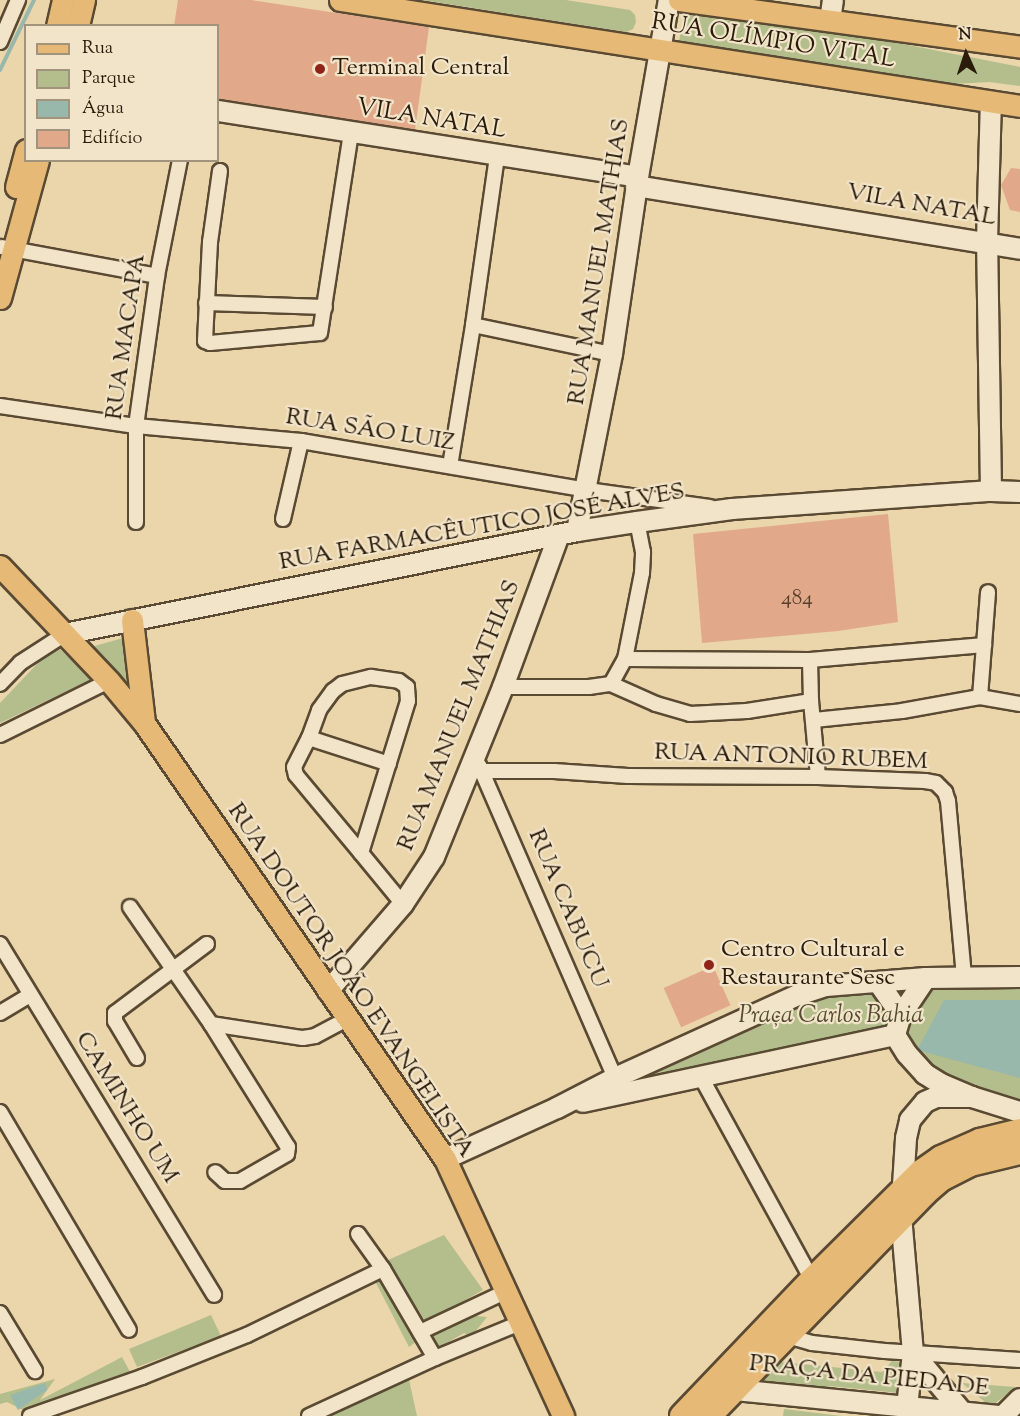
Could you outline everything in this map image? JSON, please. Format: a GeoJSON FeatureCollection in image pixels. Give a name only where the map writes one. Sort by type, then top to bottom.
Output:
{"type":"FeatureCollection","features":[{"type":"Feature","properties":{"kind":"highway"},"geometry":{"type":"LineString","coordinates":[[682,1416],[904,1186],[921,1172],[960,1149],[980,1141],[1020,1131]]}},
{"type":"Feature","properties":{"kind":"highway"},"geometry":{"type":"LineString","coordinates":[[709,1416],[784,1335],[925,1193],[955,1171],[997,1156],[1020,1152]]}},
{"type":"Feature","properties":{"kind":"main road"},"geometry":{"type":"LineString","coordinates":[[57,24],[63,0]]}},
{"type":"Feature","properties":{"kind":"main road"},"geometry":{"type":"LineString","coordinates":[[78,24],[84,0]]}},
{"type":"Feature","properties":{"kind":"main road","name":"RUA OLÍMPIO VITAL"},"geometry":{"type":"LineString","coordinates":[[340,0],[1020,106]]}},
{"type":"Feature","properties":{"kind":"main road","name":"RUA OLÍMPIO VITAL"},"geometry":{"type":"LineString","coordinates":[[679,0],[832,10],[1020,47]]}},
{"type":"Feature","properties":{"kind":"main road"},"geometry":{"type":"LineString","coordinates":[[0,298],[5,250],[24,160]]}},
{"type":"Feature","properties":{"kind":"main road"},"geometry":{"type":"LineString","coordinates":[[5,250],[37,162]]}},
{"type":"Feature","properties":{"kind":"main road","name":"RUA DOUTOR JOÃO EVANGELISTA"},"geometry":{"type":"LineString","coordinates":[[0,566],[109,681],[144,723],[444,1159],[548,1379],[563,1416]]}},
{"type":"Feature","properties":{"kind":"main road"},"geometry":{"type":"LineString","coordinates":[[132,620],[144,723]]}},
{"type":"Feature","properties":{"kind":"main road"},"geometry":{"type":"LineString","coordinates":[[546,1416],[548,1379]]}},
{"type":"Feature","properties":{"kind":"street"},"geometry":{"type":"LineString","coordinates":[[0,42],[18,0]]}},
{"type":"Feature","properties":{"kind":"street","name":"RUA MANUEL MATHIAS"},"geometry":{"type":"LineString","coordinates":[[328,991],[403,904],[434,857],[478,765],[503,687],[587,490],[612,354],[637,182],[669,0]]}},
{"type":"Feature","properties":{"kind":"street"},"geometry":{"type":"LineString","coordinates":[[991,102],[987,242],[991,491]]}},
{"type":"Feature","properties":{"kind":"street","name":"VILA NATAL"},"geometry":{"type":"LineString","coordinates":[[219,111],[497,156],[1020,249]]}},
{"type":"Feature","properties":{"kind":"street"},"geometry":{"type":"LineString","coordinates":[[220,171],[206,303],[205,341],[210,343],[320,333],[351,133]]}},
{"type":"Feature","properties":{"kind":"street"},"geometry":{"type":"LineString","coordinates":[[450,466],[474,325],[497,156]]}},
{"type":"Feature","properties":{"kind":"street","name":"RUA MACAPÁ"},"geometry":{"type":"LineString","coordinates":[[136,522],[136,426],[157,276],[180,162]]}},
{"type":"Feature","properties":{"kind":"street"},"geometry":{"type":"LineString","coordinates":[[5,250],[157,276]]}},
{"type":"Feature","properties":{"kind":"street"},"geometry":{"type":"LineString","coordinates":[[206,303],[325,307]]}},
{"type":"Feature","properties":{"kind":"street"},"geometry":{"type":"LineString","coordinates":[[474,325],[612,354]]}},
{"type":"Feature","properties":{"kind":"street","name":"RUA SÃO LUIZ"},"geometry":{"type":"LineString","coordinates":[[0,405],[136,426],[301,441],[587,490],[732,509]]}},
{"type":"Feature","properties":{"kind":"street"},"geometry":{"type":"LineString","coordinates":[[283,519],[301,441]]}},
{"type":"Feature","properties":{"kind":"street","name":"RUA FARMACÊUTICO JOSÉ ALVES"},"geometry":{"type":"LineString","coordinates":[[65,634],[568,533],[637,522],[732,509],[991,491],[1020,492]]}},
{"type":"Feature","properties":{"kind":"street"},"geometry":{"type":"LineString","coordinates":[[611,684],[625,659],[642,573],[643,552],[637,522]]}},
{"type":"Feature","properties":{"kind":"street"},"geometry":{"type":"LineString","coordinates":[[981,697],[988,592]]}},
{"type":"Feature","properties":{"kind":"street"},"geometry":{"type":"LineString","coordinates":[[0,684],[20,663],[65,634]]}},
{"type":"Feature","properties":{"kind":"street"},"geometry":{"type":"LineString","coordinates":[[625,659],[810,660],[984,645]]}},
{"type":"Feature","properties":{"kind":"street"},"geometry":{"type":"LineString","coordinates":[[810,660],[818,777]]}},
{"type":"Feature","properties":{"kind":"street"},"geometry":{"type":"LineString","coordinates":[[361,854],[409,695],[405,685],[399,681],[364,677],[342,684],[333,691],[319,710],[309,738],[294,767],[296,775],[361,854],[403,904]]}},
{"type":"Feature","properties":{"kind":"street"},"geometry":{"type":"LineString","coordinates":[[0,735],[109,681]]}},
{"type":"Feature","properties":{"kind":"street"},"geometry":{"type":"LineString","coordinates":[[503,687],[590,687],[611,684],[656,704],[690,714],[747,711],[811,701]]}},
{"type":"Feature","properties":{"kind":"street"},"geometry":{"type":"LineString","coordinates":[[814,720],[882,713],[981,697],[1020,704]]}},
{"type":"Feature","properties":{"kind":"street"},"geometry":{"type":"LineString","coordinates":[[309,738],[389,764]]}},
{"type":"Feature","properties":{"kind":"street","name":"RUA ANTONIO RUBEM"},"geometry":{"type":"LineString","coordinates":[[478,765],[628,776],[818,777],[936,783],[945,792],[964,977]]}},
{"type":"Feature","properties":{"kind":"street","name":"RUA CABUCU"},"geometry":{"type":"LineString","coordinates":[[478,765],[615,1078]]}},
{"type":"Feature","properties":{"kind":"street"},"geometry":{"type":"LineString","coordinates":[[130,907],[211,1024],[289,1149],[287,1154],[240,1181],[225,1181],[215,1173]]}},
{"type":"Feature","properties":{"kind":"street","name":"CAMINHO UM"},"geometry":{"type":"LineString","coordinates":[[0,944],[214,1295]]}},
{"type":"Feature","properties":{"kind":"street"},"geometry":{"type":"LineString","coordinates":[[137,1058],[115,1021],[115,1013],[207,944]]}},
{"type":"Feature","properties":{"kind":"street"},"geometry":{"type":"LineString","coordinates":[[444,1159],[798,995],[826,986],[926,978],[1020,977]]}},
{"type":"Feature","properties":{"kind":"street"},"geometry":{"type":"LineString","coordinates":[[926,978],[901,1015],[895,1035],[907,1054],[924,1074],[972,1097],[1020,1112]]}},
{"type":"Feature","properties":{"kind":"street"},"geometry":{"type":"LineString","coordinates":[[878,982],[901,1015]]}},
{"type":"Feature","properties":{"kind":"street"},"geometry":{"type":"LineString","coordinates":[[0,1012],[30,995]]}},
{"type":"Feature","properties":{"kind":"street"},"geometry":{"type":"LineString","coordinates":[[211,1024],[303,1038],[315,1036],[347,1020]]}},
{"type":"Feature","properties":{"kind":"street"},"geometry":{"type":"LineString","coordinates":[[557,1108],[895,1035]]}},
{"type":"Feature","properties":{"kind":"street"},"geometry":{"type":"LineString","coordinates":[[701,1077],[812,1280]]}},
{"type":"Feature","properties":{"kind":"street"},"geometry":{"type":"LineString","coordinates":[[907,1407],[913,1353],[902,1216],[906,1138],[910,1120],[925,1102],[936,1097],[972,1097]]}},
{"type":"Feature","properties":{"kind":"street"},"geometry":{"type":"LineString","coordinates":[[2,1119],[129,1330]]}},
{"type":"Feature","properties":{"kind":"street"},"geometry":{"type":"LineString","coordinates":[[358,1234],[383,1269],[435,1358]]}},
{"type":"Feature","properties":{"kind":"street"},"geometry":{"type":"LineString","coordinates":[[30,1416],[142,1377],[247,1335],[383,1269]]}},
{"type":"Feature","properties":{"kind":"street"},"geometry":{"type":"LineString","coordinates":[[420,1332],[505,1292]]}},
{"type":"Feature","properties":{"kind":"street"},"geometry":{"type":"LineString","coordinates":[[0,1313],[35,1371]]}},
{"type":"Feature","properties":{"kind":"street"},"geometry":{"type":"LineString","coordinates":[[309,1416],[435,1358],[520,1323]]}},
{"type":"Feature","properties":{"kind":"street","name":"PRAÇA DA PIEDADE"},"geometry":{"type":"LineString","coordinates":[[784,1335],[812,1343],[1020,1360]]}},
{"type":"Feature","properties":{"kind":"street"},"geometry":{"type":"LineString","coordinates":[[913,1353],[962,1412]]}},
{"type":"Feature","properties":{"kind":"street","name":"PRAÇA DA PIEDADE"},"geometry":{"type":"LineString","coordinates":[[735,1390],[1001,1416]]}},
{"type":"Feature","properties":{"kind":"street"},"geometry":{"type":"LineString","coordinates":[[1001,1416],[1020,1399]]}},
{"type":"Feature","properties":{"kind":"green space"},"geometry":{"type":"Polygon","coordinates":[[[422,0],[566,0],[630,10],[635,15],[636,22],[633,29],[626,32],[422,0]]]}},
{"type":"Feature","properties":{"kind":"green space"},"geometry":{"type":"Polygon","coordinates":[[[684,10],[903,44],[1020,67],[1020,86],[989,82],[953,84],[679,42],[684,10]]]}},
{"type":"Feature","properties":{"kind":"green space"},"geometry":{"type":"Polygon","coordinates":[[[123,638],[131,688],[91,647],[123,638]]]}},
{"type":"Feature","properties":{"kind":"green space"},"geometry":{"type":"Polygon","coordinates":[[[55,645],[92,679],[0,723],[0,703],[55,645]]]}},
{"type":"Feature","properties":{"kind":"green space","name":"Praça Carlos Bahia"},"geometry":{"type":"Polygon","coordinates":[[[1020,981],[1020,1108],[943,1081],[897,1032],[557,1108],[798,995],[927,982],[1020,981]]]}},
{"type":"Feature","properties":{"kind":"green space"},"geometry":{"type":"Polygon","coordinates":[[[444,1235],[483,1290],[426,1322],[386,1261],[444,1235]]]}},
{"type":"Feature","properties":{"kind":"green space"},"geometry":{"type":"Polygon","coordinates":[[[383,1275],[421,1338],[409,1347],[375,1281],[383,1275]]]}},
{"type":"Feature","properties":{"kind":"green space"},"geometry":{"type":"Polygon","coordinates":[[[211,1315],[221,1336],[137,1367],[129,1349],[211,1315]]]}},
{"type":"Feature","properties":{"kind":"green space"},"geometry":{"type":"Polygon","coordinates":[[[466,1315],[487,1317],[471,1337],[464,1333],[438,1348],[429,1335],[451,1327],[448,1325],[466,1315]]]}},
{"type":"Feature","properties":{"kind":"green space"},"geometry":{"type":"Polygon","coordinates":[[[122,1357],[134,1379],[34,1406],[29,1413],[7,1402],[0,1404],[0,1394],[55,1379],[40,1400],[122,1357]]]}},
{"type":"Feature","properties":{"kind":"green space"},"geometry":{"type":"Polygon","coordinates":[[[771,1361],[882,1372],[892,1361],[902,1362],[898,1393],[830,1386],[825,1393],[750,1387],[771,1361]]]}},
{"type":"Feature","properties":{"kind":"green space"},"geometry":{"type":"Polygon","coordinates":[[[408,1375],[417,1416],[313,1416],[408,1375]]]}},
{"type":"Feature","properties":{"kind":"green space"},"geometry":{"type":"Polygon","coordinates":[[[962,1383],[1015,1387],[991,1407],[962,1383]]]}},
{"type":"Feature","properties":{"kind":"green space"},"geometry":{"type":"Polygon","coordinates":[[[784,1409],[842,1416],[783,1416],[784,1409]]]}},
{"type":"Feature","properties":{"kind":"water"},"geometry":{"type":"Polygon","coordinates":[[[944,1000],[1020,1000],[1020,1078],[917,1050],[944,1000]]]}},
{"type":"Feature","properties":{"kind":"water"},"geometry":{"type":"Polygon","coordinates":[[[45,1383],[47,1390],[18,1410],[10,1395],[45,1383]]]}},
{"type":"Feature","properties":{"kind":"building","name":"Terminal Central"},"geometry":{"type":"Polygon","coordinates":[[[178,0],[251,0],[429,27],[415,130],[219,99],[219,24],[174,24],[178,0]]]}},
{"type":"Feature","properties":{"kind":"building"},"geometry":{"type":"Polygon","coordinates":[[[1011,168],[1020,169],[1020,212],[1010,210],[1001,185],[1011,168]]]}},
{"type":"Feature","properties":{"kind":"building"},"geometry":{"type":"Polygon","coordinates":[[[888,514],[898,622],[838,631],[702,643],[693,534],[888,514]]]}},
{"type":"Feature","properties":{"kind":"building"},"geometry":{"type":"Polygon","coordinates":[[[713,966],[730,1005],[681,1027],[664,988],[713,966]]]}},
{"type":"Feature","properties":{"kind":"waterway"},"geometry":{"type":"LineString","coordinates":[[0,70],[34,0]]}},
{"type":"Feature","properties":{"kind":"place","name":"Terminal Central"},"geometry":{"type":"Point","coordinates":[320,69]}},
{"type":"Feature","properties":{"kind":"place","name":"Centro Cultural e Restaurante Sesc"},"geometry":{"type":"Point","coordinates":[709,965]}}]}
